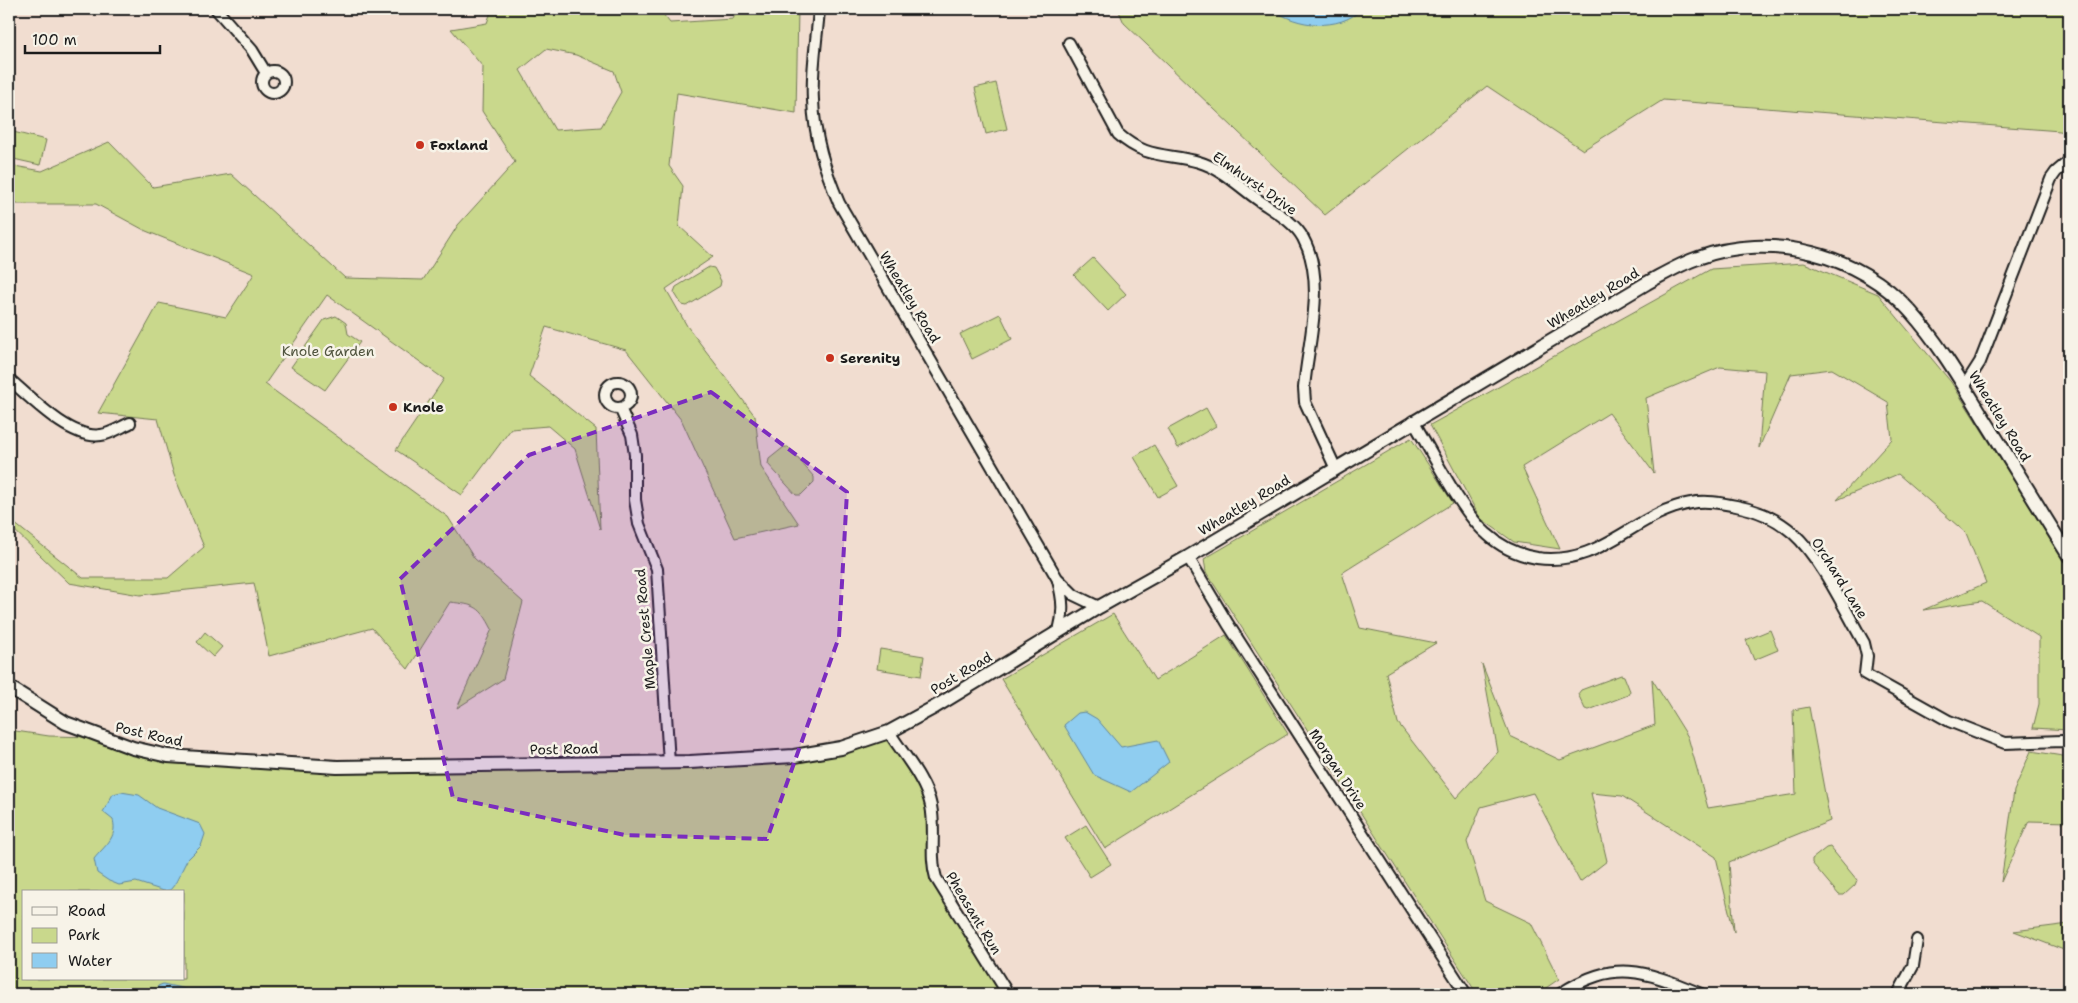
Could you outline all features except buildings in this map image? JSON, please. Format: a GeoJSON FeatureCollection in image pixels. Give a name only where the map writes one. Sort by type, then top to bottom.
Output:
{"type":"FeatureCollection","features":[{"type":"Feature","properties":{"kind":"main road","name":"Wheatley Road"},"geometry":{"type":"LineString","coordinates":[[1099,607],[1188,557],[1413,421],[1670,270],[1699,257],[1752,247],[1797,250],[1847,265],[1876,281],[1910,310],[1964,387],[2069,556]]}},
{"type":"Feature","properties":{"kind":"main road","name":"Post Road"},"geometry":{"type":"LineString","coordinates":[[9,687],[52,715],[98,737],[168,756],[336,767],[668,762],[794,756],[841,748],[889,732],[1099,607]]}},
{"type":"Feature","properties":{"kind":"street"},"geometry":{"type":"LineString","coordinates":[[216,9],[252,50],[266,73]]}},
{"type":"Feature","properties":{"kind":"street","name":"Wheatley Road"},"geometry":{"type":"LineString","coordinates":[[819,9],[812,99],[816,136],[824,169],[858,239],[1057,578],[1063,597],[1063,617],[1059,631]]}},
{"type":"Feature","properties":{"kind":"street","name":"Elmhurst Drive"},"geometry":{"type":"LineString","coordinates":[[1068,43],[1118,134],[1147,153],[1200,162],[1216,170],[1289,222],[1303,237],[1314,273],[1314,292],[1304,388],[1305,402],[1336,467]]}},
{"type":"Feature","properties":{"kind":"street"},"geometry":{"type":"LineString","coordinates":[[1964,387],[1980,362],[2051,179],[2069,161]]}},
{"type":"Feature","properties":{"kind":"street"},"geometry":{"type":"LineString","coordinates":[[9,379],[47,412],[74,430],[100,436],[130,423]]}},
{"type":"Feature","properties":{"kind":"street","name":"Maple Crest Road"},"geometry":{"type":"LineString","coordinates":[[620,408],[632,435],[635,455],[635,500],[639,524],[657,569],[668,762]]}},
{"type":"Feature","properties":{"kind":"street","name":"Orchard Lane"},"geometry":{"type":"LineString","coordinates":[[1413,421],[1474,523],[1502,546],[1528,556],[1559,559],[1588,553],[1660,512],[1692,503],[1727,504],[1761,513],[1779,522],[1794,533],[1817,563],[1864,643],[1867,656],[1865,674],[1949,721],[2005,743],[2062,741],[2069,743]]}},
{"type":"Feature","properties":{"kind":"street","name":"Morgan Drive"},"geometry":{"type":"LineString","coordinates":[[1188,557],[1228,624],[1466,994]]}},
{"type":"Feature","properties":{"kind":"street","name":"Wheatley Road"},"geometry":{"type":"LineString","coordinates":[[1057,578],[1074,595],[1099,607]]}},
{"type":"Feature","properties":{"kind":"street","name":"Pheasant Run"},"geometry":{"type":"LineString","coordinates":[[889,732],[919,779],[931,804],[934,827],[932,864],[936,878],[1008,994]]}},
{"type":"Feature","properties":{"kind":"street"},"geometry":{"type":"LineString","coordinates":[[1898,994],[1913,966],[1917,940]]}},
{"type":"Feature","properties":{"kind":"street"},"geometry":{"type":"LineString","coordinates":[[1560,994],[1585,979],[1598,975],[1636,971],[1662,978],[1701,994]]}},
{"type":"Feature","properties":{"kind":"highlighted area"},"geometry":{"type":"Polygon","coordinates":[[[711,392],[847,492],[839,637],[767,839],[625,835],[453,798],[400,579],[529,455],[711,392]]]}},
{"type":"Feature","properties":{"kind":"green space"},"geometry":{"type":"Polygon","coordinates":[[[492,9],[659,9],[670,23],[733,19],[738,9],[798,9],[796,113],[677,93],[669,166],[683,186],[679,226],[713,257],[666,289],[687,326],[755,416],[761,467],[799,524],[735,538],[682,421],[626,350],[546,327],[529,376],[596,429],[600,529],[575,449],[548,426],[511,429],[462,495],[396,450],[444,379],[327,295],[265,384],[448,517],[474,558],[523,602],[503,679],[457,708],[492,629],[480,611],[466,604],[450,602],[408,669],[372,628],[269,656],[254,583],[140,595],[69,583],[9,525],[9,519],[83,578],[168,578],[204,547],[174,475],[158,419],[98,413],[159,303],[226,317],[254,274],[146,231],[96,204],[9,204],[9,165],[42,171],[109,142],[153,187],[231,174],[345,278],[423,280],[458,225],[515,162],[482,111],[483,67],[451,29],[487,23],[492,9]],[[546,49],[520,70],[555,130],[601,127],[621,92],[614,71],[576,55],[546,49]]]}},
{"type":"Feature","properties":{"kind":"green space"},"geometry":{"type":"Polygon","coordinates":[[[1118,9],[2069,9],[2069,134],[2060,131],[1663,100],[1583,150],[1487,86],[1325,215],[1124,23],[1118,9]]]}},
{"type":"Feature","properties":{"kind":"green space"},"geometry":{"type":"Polygon","coordinates":[[[996,83],[1007,129],[986,134],[975,88],[996,83]]]}},
{"type":"Feature","properties":{"kind":"green space"},"geometry":{"type":"Polygon","coordinates":[[[9,131],[46,140],[40,165],[9,158],[9,131]]]}},
{"type":"Feature","properties":{"kind":"green space"},"geometry":{"type":"Polygon","coordinates":[[[1093,258],[1126,294],[1108,311],[1074,275],[1093,258]]]}},
{"type":"Feature","properties":{"kind":"green space"},"geometry":{"type":"Polygon","coordinates":[[[1804,263],[1878,294],[1951,382],[2069,567],[2069,730],[2033,728],[2039,704],[2039,637],[1982,601],[1923,610],[1986,583],[1966,533],[1898,474],[1837,500],[1892,439],[1888,402],[1832,369],[1791,374],[1759,448],[1765,371],[1720,367],[1646,398],[1654,473],[1609,413],[1522,467],[1560,549],[1514,542],[1480,518],[1430,425],[1711,269],[1804,263]]]}},
{"type":"Feature","properties":{"kind":"green space"},"geometry":{"type":"Polygon","coordinates":[[[709,267],[714,268],[721,281],[720,286],[687,306],[682,305],[674,292],[676,287],[709,267]]]}},
{"type":"Feature","properties":{"kind":"green space"},"geometry":{"type":"Polygon","coordinates":[[[1000,314],[1012,339],[972,359],[960,334],[1000,314]]]}},
{"type":"Feature","properties":{"kind":"green space","name":"Knole Garden"},"geometry":{"type":"Polygon","coordinates":[[[336,316],[346,323],[348,334],[360,342],[325,390],[291,367],[324,320],[336,316]]]}},
{"type":"Feature","properties":{"kind":"green space"},"geometry":{"type":"Polygon","coordinates":[[[1206,408],[1216,426],[1178,448],[1168,429],[1206,408]]]}},
{"type":"Feature","properties":{"kind":"green space"},"geometry":{"type":"Polygon","coordinates":[[[1411,438],[1453,503],[1342,573],[1360,628],[1436,643],[1386,673],[1398,723],[1456,798],[1498,752],[1482,664],[1510,736],[1560,760],[1655,725],[1652,679],[1688,737],[1708,808],[1796,794],[1793,710],[1809,707],[1830,821],[1729,862],[1734,932],[1716,857],[1622,796],[1591,793],[1607,861],[1580,882],[1533,793],[1481,807],[1467,842],[1485,901],[1531,923],[1559,979],[1537,994],[1477,994],[1206,572],[1204,559],[1411,438]]]}},
{"type":"Feature","properties":{"kind":"green space"},"geometry":{"type":"Polygon","coordinates":[[[1154,445],[1178,486],[1158,497],[1134,457],[1154,445]]]}},
{"type":"Feature","properties":{"kind":"green space"},"geometry":{"type":"Polygon","coordinates":[[[784,447],[788,447],[814,477],[814,482],[801,495],[796,495],[768,464],[769,459],[784,447]]]}},
{"type":"Feature","properties":{"kind":"green space"},"geometry":{"type":"Polygon","coordinates":[[[1113,614],[1155,680],[1226,635],[1288,734],[1105,849],[1001,679],[1113,614]]]}},
{"type":"Feature","properties":{"kind":"green space"},"geometry":{"type":"Polygon","coordinates":[[[1770,630],[1778,650],[1754,660],[1746,640],[1770,630]]]}},
{"type":"Feature","properties":{"kind":"green space"},"geometry":{"type":"Polygon","coordinates":[[[205,632],[222,647],[213,657],[197,642],[205,632]]]}},
{"type":"Feature","properties":{"kind":"green space"},"geometry":{"type":"Polygon","coordinates":[[[880,649],[924,656],[921,676],[877,669],[880,649]]]}},
{"type":"Feature","properties":{"kind":"green space"},"geometry":{"type":"Polygon","coordinates":[[[1621,675],[1624,676],[1630,691],[1628,695],[1589,710],[1585,709],[1578,694],[1581,690],[1621,675]]]}},
{"type":"Feature","properties":{"kind":"green space"},"geometry":{"type":"Polygon","coordinates":[[[9,730],[49,736],[98,737],[133,748],[295,766],[794,756],[889,732],[931,804],[932,864],[1008,994],[9,994],[9,730]]]}},
{"type":"Feature","properties":{"kind":"green space"},"geometry":{"type":"Polygon","coordinates":[[[2031,751],[2069,757],[2069,822],[2029,821],[2001,882],[2014,791],[2031,751]]]}},
{"type":"Feature","properties":{"kind":"green space"},"geometry":{"type":"Polygon","coordinates":[[[1086,825],[1111,864],[1090,877],[1065,838],[1086,825]]]}},
{"type":"Feature","properties":{"kind":"green space"},"geometry":{"type":"Polygon","coordinates":[[[1830,847],[1857,880],[1855,885],[1844,895],[1839,895],[1812,863],[1812,859],[1830,847]]]}},
{"type":"Feature","properties":{"kind":"green space"},"geometry":{"type":"Polygon","coordinates":[[[2069,924],[2069,952],[2014,931],[2069,924]]]}},
{"type":"Feature","properties":{"kind":"water"},"geometry":{"type":"Polygon","coordinates":[[[1272,9],[1362,9],[1341,21],[1330,24],[1317,24],[1293,20],[1272,9]]]}},
{"type":"Feature","properties":{"kind":"water"},"geometry":{"type":"Polygon","coordinates":[[[1085,712],[1097,719],[1121,747],[1158,740],[1169,762],[1131,792],[1094,775],[1064,725],[1078,713],[1085,712]]]}},
{"type":"Feature","properties":{"kind":"water"},"geometry":{"type":"Polygon","coordinates":[[[121,792],[139,795],[157,808],[200,824],[205,834],[201,846],[187,860],[170,890],[161,890],[136,882],[119,885],[97,873],[94,859],[114,832],[113,820],[103,812],[113,794],[121,792]]]}},
{"type":"Feature","properties":{"kind":"water"},"geometry":{"type":"Polygon","coordinates":[[[163,984],[186,989],[219,988],[235,994],[156,994],[158,986],[163,984]]]}},
{"type":"Feature","properties":{"kind":"place","name":"Foxland"},"geometry":{"type":"Point","coordinates":[420,145]}},
{"type":"Feature","properties":{"kind":"place","name":"Serenity"},"geometry":{"type":"Point","coordinates":[830,358]}},
{"type":"Feature","properties":{"kind":"place","name":"Knole"},"geometry":{"type":"Point","coordinates":[393,407]}}]}
